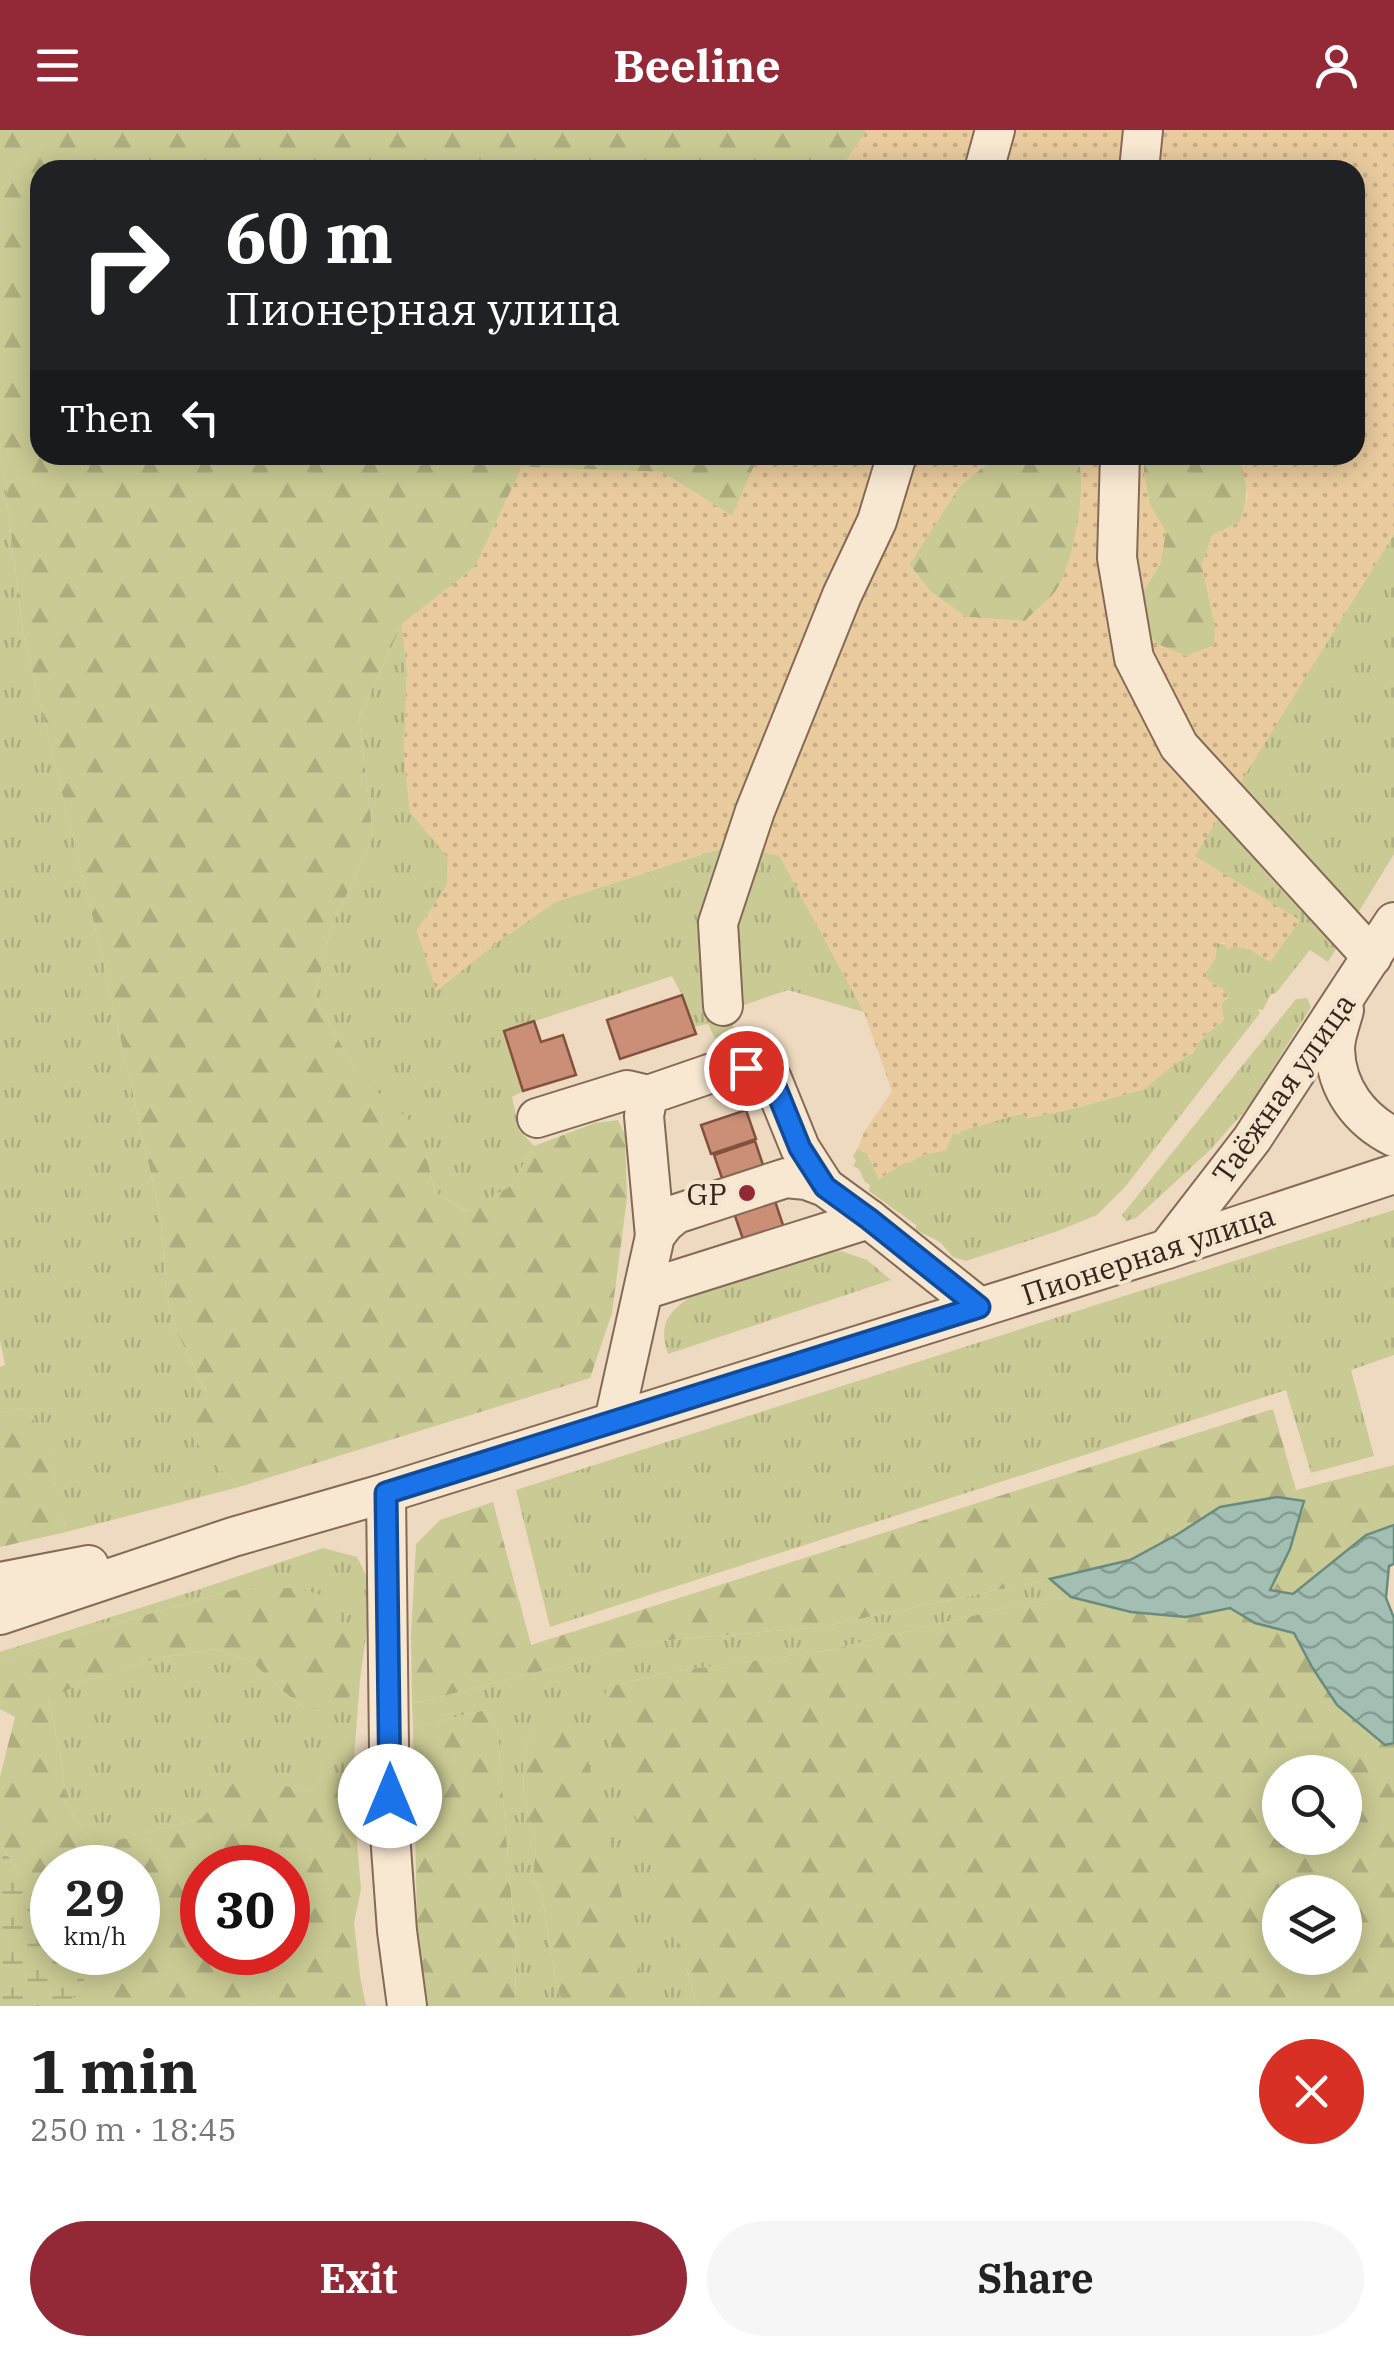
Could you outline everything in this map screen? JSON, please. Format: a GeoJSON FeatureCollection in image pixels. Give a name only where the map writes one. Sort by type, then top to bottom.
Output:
{"type":"FeatureCollection","features":[{"type":"Feature","properties":{"kind":"street"},"geometry":{"type":"LineString","coordinates":[[987,160],[995,130]]}},
{"type":"Feature","properties":{"kind":"street"},"geometry":{"type":"LineString","coordinates":[[1140,160],[1142,130]]}},
{"type":"Feature","properties":{"kind":"street"},"geometry":{"type":"LineString","coordinates":[[723,1006],[718,923],[755,811],[842,595],[877,521],[894,465]]}},
{"type":"Feature","properties":{"kind":"street"},"geometry":{"type":"LineString","coordinates":[[1102,465],[1134,658],[1180,746],[1372,957]]}},
{"type":"Feature","properties":{"kind":"street"},"geometry":{"type":"LineString","coordinates":[[1117,558],[1120,465]]}},
{"type":"Feature","properties":{"kind":"street","name":"Таёжная улица"},"geometry":{"type":"LineString","coordinates":[[1167,1249],[1252,1139],[1394,922]]}},
{"type":"Feature","properties":{"kind":"street"},"geometry":{"type":"LineString","coordinates":[[1348,996],[1335,1046],[1338,1070],[1348,1098],[1362,1116],[1394,1137]]}},
{"type":"Feature","properties":{"kind":"street"},"geometry":{"type":"LineString","coordinates":[[537,1118],[627,1090],[648,1095],[709,1074],[746,1068],[772,1079],[800,1148],[825,1187]]}},
{"type":"Feature","properties":{"kind":"street"},"geometry":{"type":"LineString","coordinates":[[614,1421],[655,1236],[644,1116],[648,1095]]}},
{"type":"Feature","properties":{"kind":"street","name":"Пионерная улица"},"geometry":{"type":"LineString","coordinates":[[234,1537],[1167,1249],[1394,1174]]}},
{"type":"Feature","properties":{"kind":"street"},"geometry":{"type":"LineString","coordinates":[[655,1236],[676,1214],[786,1178],[806,1180],[825,1187],[869,1219],[979,1307]]}},
{"type":"Feature","properties":{"kind":"street"},"geometry":{"type":"LineString","coordinates":[[644,1290],[869,1219]]}},
{"type":"Feature","properties":{"kind":"street"},"geometry":{"type":"LineString","coordinates":[[386,1493],[390,1834],[407,2006]]}},
{"type":"Feature","properties":{"kind":"street"},"geometry":{"type":"LineString","coordinates":[[0,1582],[234,1537]]}},
{"type":"Feature","properties":{"kind":"street"},"geometry":{"type":"LineString","coordinates":[[0,1615],[234,1537]]}},
{"type":"Feature","properties":{"kind":"green space"},"geometry":{"type":"Polygon","coordinates":[[[0,130],[867,130],[847,160],[30,160],[30,465],[755,465],[732,516],[662,472],[522,467],[475,567],[402,624],[359,717],[373,837],[331,928],[315,997],[357,1074],[415,1125],[435,1192],[467,1212],[512,1185],[534,1146],[595,1123],[618,1120],[625,1135],[627,1198],[612,1313],[590,1378],[239,1487],[185,1429],[206,1392],[176,1330],[166,1292],[161,1219],[23,633],[0,442],[0,130]]]}},
{"type":"Feature","properties":{"kind":"green space"},"geometry":{"type":"Polygon","coordinates":[[[0,442],[23,633],[161,1219],[166,1292],[176,1330],[206,1392],[214,1463],[239,1487],[66,1532],[48,1449],[27,1408],[0,1413],[0,1367],[5,1365],[0,1340],[0,442]]]}},
{"type":"Feature","properties":{"kind":"green space"},"geometry":{"type":"Polygon","coordinates":[[[986,465],[1080,465],[1078,520],[1064,575],[1052,595],[1025,621],[966,617],[930,591],[909,564],[960,486],[986,465]]]}},
{"type":"Feature","properties":{"kind":"green space"},"geometry":{"type":"Polygon","coordinates":[[[1144,465],[1242,465],[1245,473],[1246,496],[1240,522],[1212,536],[1202,565],[1215,645],[1186,656],[1157,644],[1139,621],[1144,590],[1160,564],[1166,532],[1150,505],[1144,465]]]}},
{"type":"Feature","properties":{"kind":"green space"},"geometry":{"type":"Polygon","coordinates":[[[1394,534],[1394,854],[1328,962],[1310,950],[1276,993],[1271,994],[1263,1010],[1257,1009],[1260,1013],[1125,1187],[1097,1215],[966,1261],[953,1257],[940,1242],[916,1230],[916,1225],[869,1191],[870,1185],[853,1166],[853,1156],[858,1148],[868,1155],[879,1179],[905,1162],[946,1150],[953,1133],[1020,1114],[1028,1118],[1144,1089],[1194,1052],[1202,1038],[1224,1020],[1221,1004],[1225,991],[1207,980],[1206,972],[1215,959],[1217,943],[1249,949],[1194,856],[1394,534]]]}},
{"type":"Feature","properties":{"kind":"green space"},"geometry":{"type":"Polygon","coordinates":[[[402,624],[407,670],[404,754],[410,812],[448,857],[447,885],[417,931],[437,990],[555,902],[725,847],[779,855],[864,1012],[788,990],[738,1007],[730,1016],[737,1038],[718,1045],[708,1024],[693,1027],[672,976],[505,1031],[523,1091],[512,1097],[519,1130],[534,1146],[512,1185],[468,1212],[435,1192],[426,1154],[357,1074],[315,997],[331,928],[373,837],[359,717],[402,624]]]}},
{"type":"Feature","properties":{"kind":"green space"},"geometry":{"type":"Polygon","coordinates":[[[1307,998],[1311,1007],[1249,1106],[1210,1150],[1136,1218],[1126,1221],[1122,1215],[1296,999],[1307,998]]]}},
{"type":"Feature","properties":{"kind":"green space"},"geometry":{"type":"Polygon","coordinates":[[[1394,1210],[1394,1355],[1351,1370],[1374,1456],[1311,1473],[1286,1390],[550,1627],[516,1490],[1394,1210]]]}},
{"type":"Feature","properties":{"kind":"green space"},"geometry":{"type":"Polygon","coordinates":[[[841,1251],[867,1260],[891,1280],[668,1354],[664,1334],[667,1319],[693,1295],[820,1254],[841,1251]]]}},
{"type":"Feature","properties":{"kind":"green space"},"geometry":{"type":"Polygon","coordinates":[[[27,1408],[48,1448],[66,1532],[0,1547],[0,1413],[27,1408]]]}},
{"type":"Feature","properties":{"kind":"green space"},"geometry":{"type":"Polygon","coordinates":[[[1273,1409],[1296,1490],[1394,1465],[1394,1525],[1366,1535],[1293,1595],[1269,1590],[1290,1549],[1220,1507],[1130,1560],[1094,1570],[821,1627],[658,1641],[412,1704],[416,1544],[440,1520],[493,1502],[531,1645],[1273,1409]]]}},
{"type":"Feature","properties":{"kind":"green space"},"geometry":{"type":"Polygon","coordinates":[[[323,1548],[357,1557],[367,1577],[369,1614],[352,1784],[330,1772],[309,1790],[237,1780],[201,1819],[93,1845],[67,1805],[48,1698],[155,1659],[214,1649],[252,1662],[305,1709],[241,1588],[128,1620],[0,1664],[0,1652],[323,1548]]]}},
{"type":"Feature","properties":{"kind":"green space"},"geometry":{"type":"Polygon","coordinates":[[[1050,1579],[1071,1597],[1026,1603],[825,1651],[669,1672],[607,1687],[697,2006],[649,2006],[533,1729],[523,1755],[524,1799],[536,1846],[533,1877],[543,1901],[563,2006],[515,2006],[516,1955],[497,1725],[485,1710],[413,1727],[412,1704],[658,1641],[821,1627],[1050,1579]]]}},
{"type":"Feature","properties":{"kind":"green space"},"geometry":{"type":"Polygon","coordinates":[[[241,1588],[295,1588],[322,1595],[346,1628],[360,1680],[341,1709],[305,1709],[252,1662],[214,1649],[155,1659],[86,1681],[48,1699],[67,1805],[93,1845],[30,1845],[30,1889],[0,1844],[0,1777],[15,1717],[0,1709],[0,1664],[21,1654],[241,1588]]]}},
{"type":"Feature","properties":{"kind":"green space"},"geometry":{"type":"Polygon","coordinates":[[[1071,1597],[1131,1612],[1185,1617],[1230,1608],[1255,1623],[1294,1633],[1337,1705],[1385,1745],[1394,1743],[1394,2006],[697,2006],[601,1714],[607,1687],[669,1672],[825,1651],[1026,1603],[1071,1597]]]}},
{"type":"Feature","properties":{"kind":"green space"},"geometry":{"type":"Polygon","coordinates":[[[485,1710],[497,1725],[516,1955],[515,2006],[424,2006],[417,1920],[413,1727],[485,1710]]]}},
{"type":"Feature","properties":{"kind":"green space"},"geometry":{"type":"Polygon","coordinates":[[[553,1716],[584,1744],[649,2006],[563,2006],[543,1901],[533,1877],[536,1846],[524,1799],[523,1755],[533,1729],[553,1716]]]}},
{"type":"Feature","properties":{"kind":"green space"},"geometry":{"type":"Polygon","coordinates":[[[330,1772],[352,1784],[361,1889],[354,1923],[366,2006],[71,2006],[86,1975],[160,1975],[160,1845],[98,1845],[201,1819],[237,1779],[309,1790],[330,1772]]]}},
{"type":"Feature","properties":{"kind":"green space"},"geometry":{"type":"Polygon","coordinates":[[[0,1844],[30,1889],[30,1975],[87,1975],[71,2006],[0,2006],[0,1844]]]}},
{"type":"Feature","properties":{"kind":"sand"},"geometry":{"type":"Polygon","coordinates":[[[867,130],[1394,130],[1394,534],[1195,856],[1300,920],[1270,962],[1249,949],[1232,946],[1227,950],[1225,943],[1217,943],[1215,959],[1206,973],[1207,980],[1229,997],[1221,1005],[1224,1020],[1202,1038],[1194,1051],[1145,1089],[1028,1118],[1020,1114],[961,1131],[960,1135],[953,1133],[946,1150],[905,1162],[879,1179],[868,1155],[858,1148],[864,1132],[892,1091],[864,1012],[779,855],[725,847],[555,902],[436,991],[417,930],[447,885],[448,858],[410,812],[404,754],[407,670],[402,624],[475,567],[522,467],[662,472],[732,516],[755,465],[986,465],[960,486],[909,565],[930,591],[966,617],[1025,621],[1056,591],[1064,575],[1078,520],[1080,465],[1144,465],[1150,505],[1166,532],[1160,564],[1144,590],[1139,621],[1157,644],[1186,656],[1214,645],[1215,627],[1202,565],[1212,535],[1240,522],[1248,494],[1241,465],[1365,465],[1365,160],[847,160],[867,130]]]}},
{"type":"Feature","properties":{"kind":"water"},"geometry":{"type":"Polygon","coordinates":[[[1277,1497],[1304,1501],[1290,1549],[1270,1590],[1293,1594],[1366,1535],[1394,1525],[1394,1564],[1389,1566],[1386,1598],[1394,1618],[1394,1743],[1385,1745],[1337,1705],[1294,1633],[1255,1623],[1230,1608],[1186,1617],[1131,1612],[1071,1597],[1050,1579],[1130,1560],[1220,1507],[1277,1497]]]}},
{"type":"Feature","properties":{"kind":"building"},"geometry":{"type":"Polygon","coordinates":[[[682,995],[696,1034],[620,1059],[607,1020],[682,995]]]}},
{"type":"Feature","properties":{"kind":"building"},"geometry":{"type":"Polygon","coordinates":[[[534,1021],[541,1042],[563,1035],[576,1075],[523,1091],[504,1031],[534,1021]]]}},
{"type":"Feature","properties":{"kind":"building"},"geometry":{"type":"Polygon","coordinates":[[[746,1110],[756,1139],[711,1154],[701,1125],[746,1110]]]}},
{"type":"Feature","properties":{"kind":"building"},"geometry":{"type":"Polygon","coordinates":[[[755,1141],[785,1231],[745,1245],[714,1155],[755,1141]]]}},
{"type":"Feature","properties":{"kind":"place","name":"GP"},"geometry":{"type":"Point","coordinates":[747,1193]}},
{"type":"Feature","properties":{"kind":"route"},"geometry":{"type":"LineString","coordinates":[[390,1796],[386,1493],[979,1307],[825,1187],[800,1148],[772,1079],[746,1068]]}}]}
